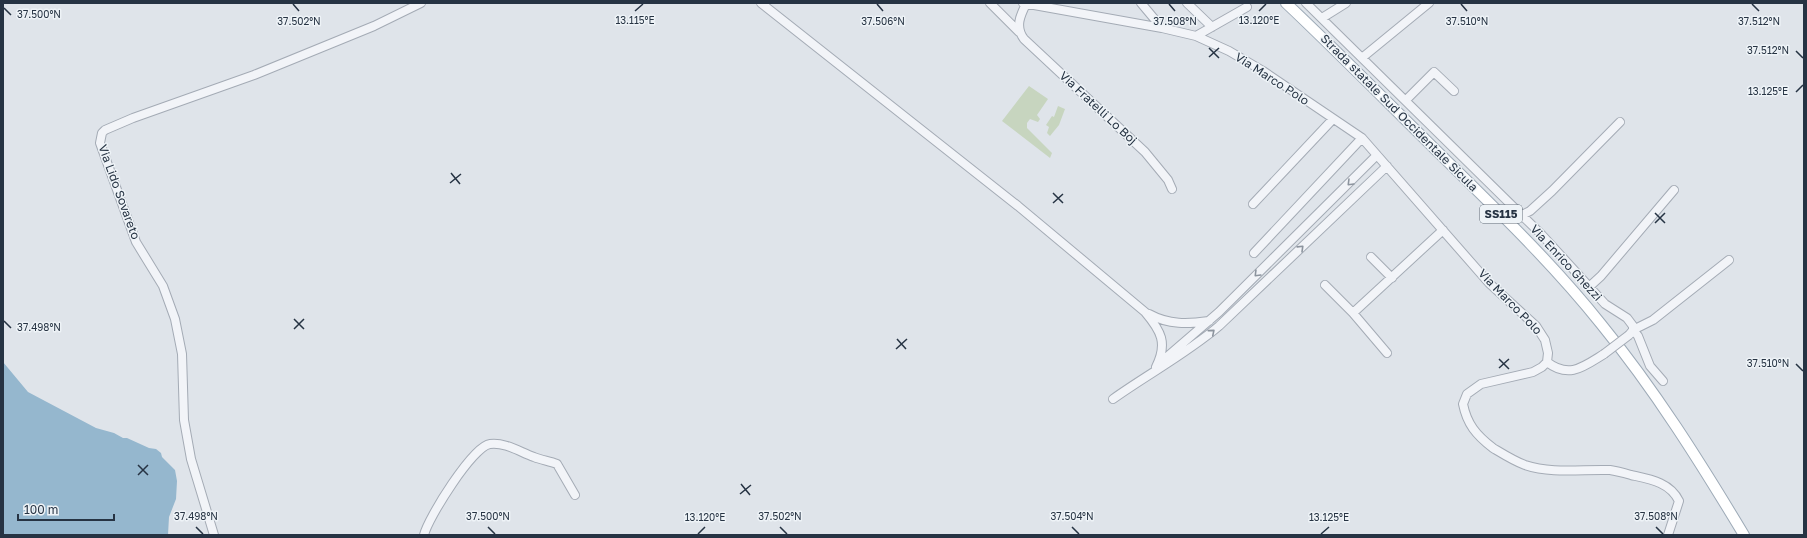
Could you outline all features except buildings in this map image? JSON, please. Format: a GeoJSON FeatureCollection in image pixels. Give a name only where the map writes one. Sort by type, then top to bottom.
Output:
{"type":"FeatureCollection","features":[{"type":"Feature","properties":{"kind":"main road","name":"Strada statale Sud Occidentale Sicula"},"geometry":{"type":"LineString","coordinates":[[1286,3],[1511,223],[1575,292],[1601,323],[1691,448],[1744,535]]}},
{"type":"Feature","properties":{"kind":"street","name":"Via Lido Sovareto"},"geometry":{"type":"LineString","coordinates":[[214,535],[191,459],[184,420],[182,354],[175,319],[163,286],[136,242],[100,143],[102,134],[106,130],[133,118],[254,75],[374,26],[421,3]]}},
{"type":"Feature","properties":{"kind":"street"},"geometry":{"type":"LineString","coordinates":[[760,3],[1018,206],[1145,312],[1156,326],[1162,342],[1162,351],[1156,367]]}},
{"type":"Feature","properties":{"kind":"street","name":"Via Fratelli Lo Boj"},"geometry":{"type":"LineString","coordinates":[[990,3],[1019,32],[1032,48],[1145,152],[1168,180],[1172,190]]}},
{"type":"Feature","properties":{"kind":"street"},"geometry":{"type":"LineString","coordinates":[[1019,32],[1018,22],[1025,3]]}},
{"type":"Feature","properties":{"kind":"street","name":"Via Marco Polo"},"geometry":{"type":"LineString","coordinates":[[1025,3],[1054,6],[1196,36],[1229,51],[1362,138],[1490,283],[1539,329],[1545,340],[1548,353],[1547,362]]}},
{"type":"Feature","properties":{"kind":"street"},"geometry":{"type":"LineString","coordinates":[[1142,3],[1162,28]]}},
{"type":"Feature","properties":{"kind":"street"},"geometry":{"type":"LineString","coordinates":[[1187,3],[1212,28]]}},
{"type":"Feature","properties":{"kind":"street","name":"Via Enrico Ghezzi"},"geometry":{"type":"LineString","coordinates":[[1306,3],[1363,57],[1522,215],[1605,304],[1627,318],[1633,326],[1631,333],[1638,336],[1650,366],[1663,381]]}},
{"type":"Feature","properties":{"kind":"street"},"geometry":{"type":"LineString","coordinates":[[1322,18],[1346,3]]}},
{"type":"Feature","properties":{"kind":"street"},"geometry":{"type":"LineString","coordinates":[[1363,57],[1428,3]]}},
{"type":"Feature","properties":{"kind":"street"},"geometry":{"type":"LineString","coordinates":[[1196,36],[1247,7]]}},
{"type":"Feature","properties":{"kind":"street"},"geometry":{"type":"LineString","coordinates":[[1406,100],[1434,72],[1454,91]]}},
{"type":"Feature","properties":{"kind":"street"},"geometry":{"type":"LineString","coordinates":[[1252,204],[1333,119]]}},
{"type":"Feature","properties":{"kind":"street"},"geometry":{"type":"LineString","coordinates":[[1522,215],[1530,211],[1552,192],[1620,122]]}},
{"type":"Feature","properties":{"kind":"street"},"geometry":{"type":"LineString","coordinates":[[1254,253],[1362,138]]}},
{"type":"Feature","properties":{"kind":"street"},"geometry":{"type":"LineString","coordinates":[[1113,399],[1156,367],[1218,312],[1378,155]]}},
{"type":"Feature","properties":{"kind":"street"},"geometry":{"type":"LineString","coordinates":[[1145,376],[1200,342],[1227,319],[1386,166]]}},
{"type":"Feature","properties":{"kind":"street"},"geometry":{"type":"LineString","coordinates":[[1589,287],[1601,276],[1674,190]]}},
{"type":"Feature","properties":{"kind":"street"},"geometry":{"type":"LineString","coordinates":[[1353,313],[1443,230]]}},
{"type":"Feature","properties":{"kind":"street"},"geometry":{"type":"LineString","coordinates":[[1371,257],[1392,278]]}},
{"type":"Feature","properties":{"kind":"street"},"geometry":{"type":"LineString","coordinates":[[1668,535],[1679,501],[1676,495],[1656,480],[1611,470],[1582,471],[1546,469],[1525,465],[1503,455],[1488,444],[1470,426],[1463,404],[1467,394],[1481,384],[1533,372],[1547,362],[1559,370],[1567,371],[1575,370],[1587,365],[1631,333],[1653,320],[1729,260]]}},
{"type":"Feature","properties":{"kind":"street"},"geometry":{"type":"LineString","coordinates":[[1325,285],[1353,313],[1387,353]]}},
{"type":"Feature","properties":{"kind":"street"},"geometry":{"type":"LineString","coordinates":[[1145,312],[1162,320],[1179,324],[1209,320]]}},
{"type":"Feature","properties":{"kind":"street"},"geometry":{"type":"LineString","coordinates":[[1179,324],[1188,334],[1189,338],[1187,351]]}},
{"type":"Feature","properties":{"kind":"street"},"geometry":{"type":"LineString","coordinates":[[1162,342],[1174,351],[1187,351]]}},
{"type":"Feature","properties":{"kind":"street"},"geometry":{"type":"LineString","coordinates":[[424,535],[434,513],[465,466],[475,453],[489,444],[509,446],[535,458],[557,464],[575,495]]}},
{"type":"Feature","properties":{"kind":"green space"},"geometry":{"type":"Polygon","coordinates":[[[1029,86],[1048,99],[1037,115],[1040,119],[1038,122],[1030,119],[1027,123],[1027,128],[1052,153],[1050,158],[1002,121],[1029,86]]]}},
{"type":"Feature","properties":{"kind":"green space"},"geometry":{"type":"Polygon","coordinates":[[[1058,106],[1065,109],[1059,125],[1050,136],[1047,133],[1049,127],[1046,125],[1052,116],[1054,117],[1058,106]]]}},
{"type":"Feature","properties":{"kind":"water"},"geometry":{"type":"Polygon","coordinates":[[[3,362],[28,392],[96,428],[114,433],[149,448],[156,449],[161,453],[162,457],[175,470],[177,481],[176,499],[169,517],[168,535],[3,535],[3,362]]]}}]}
